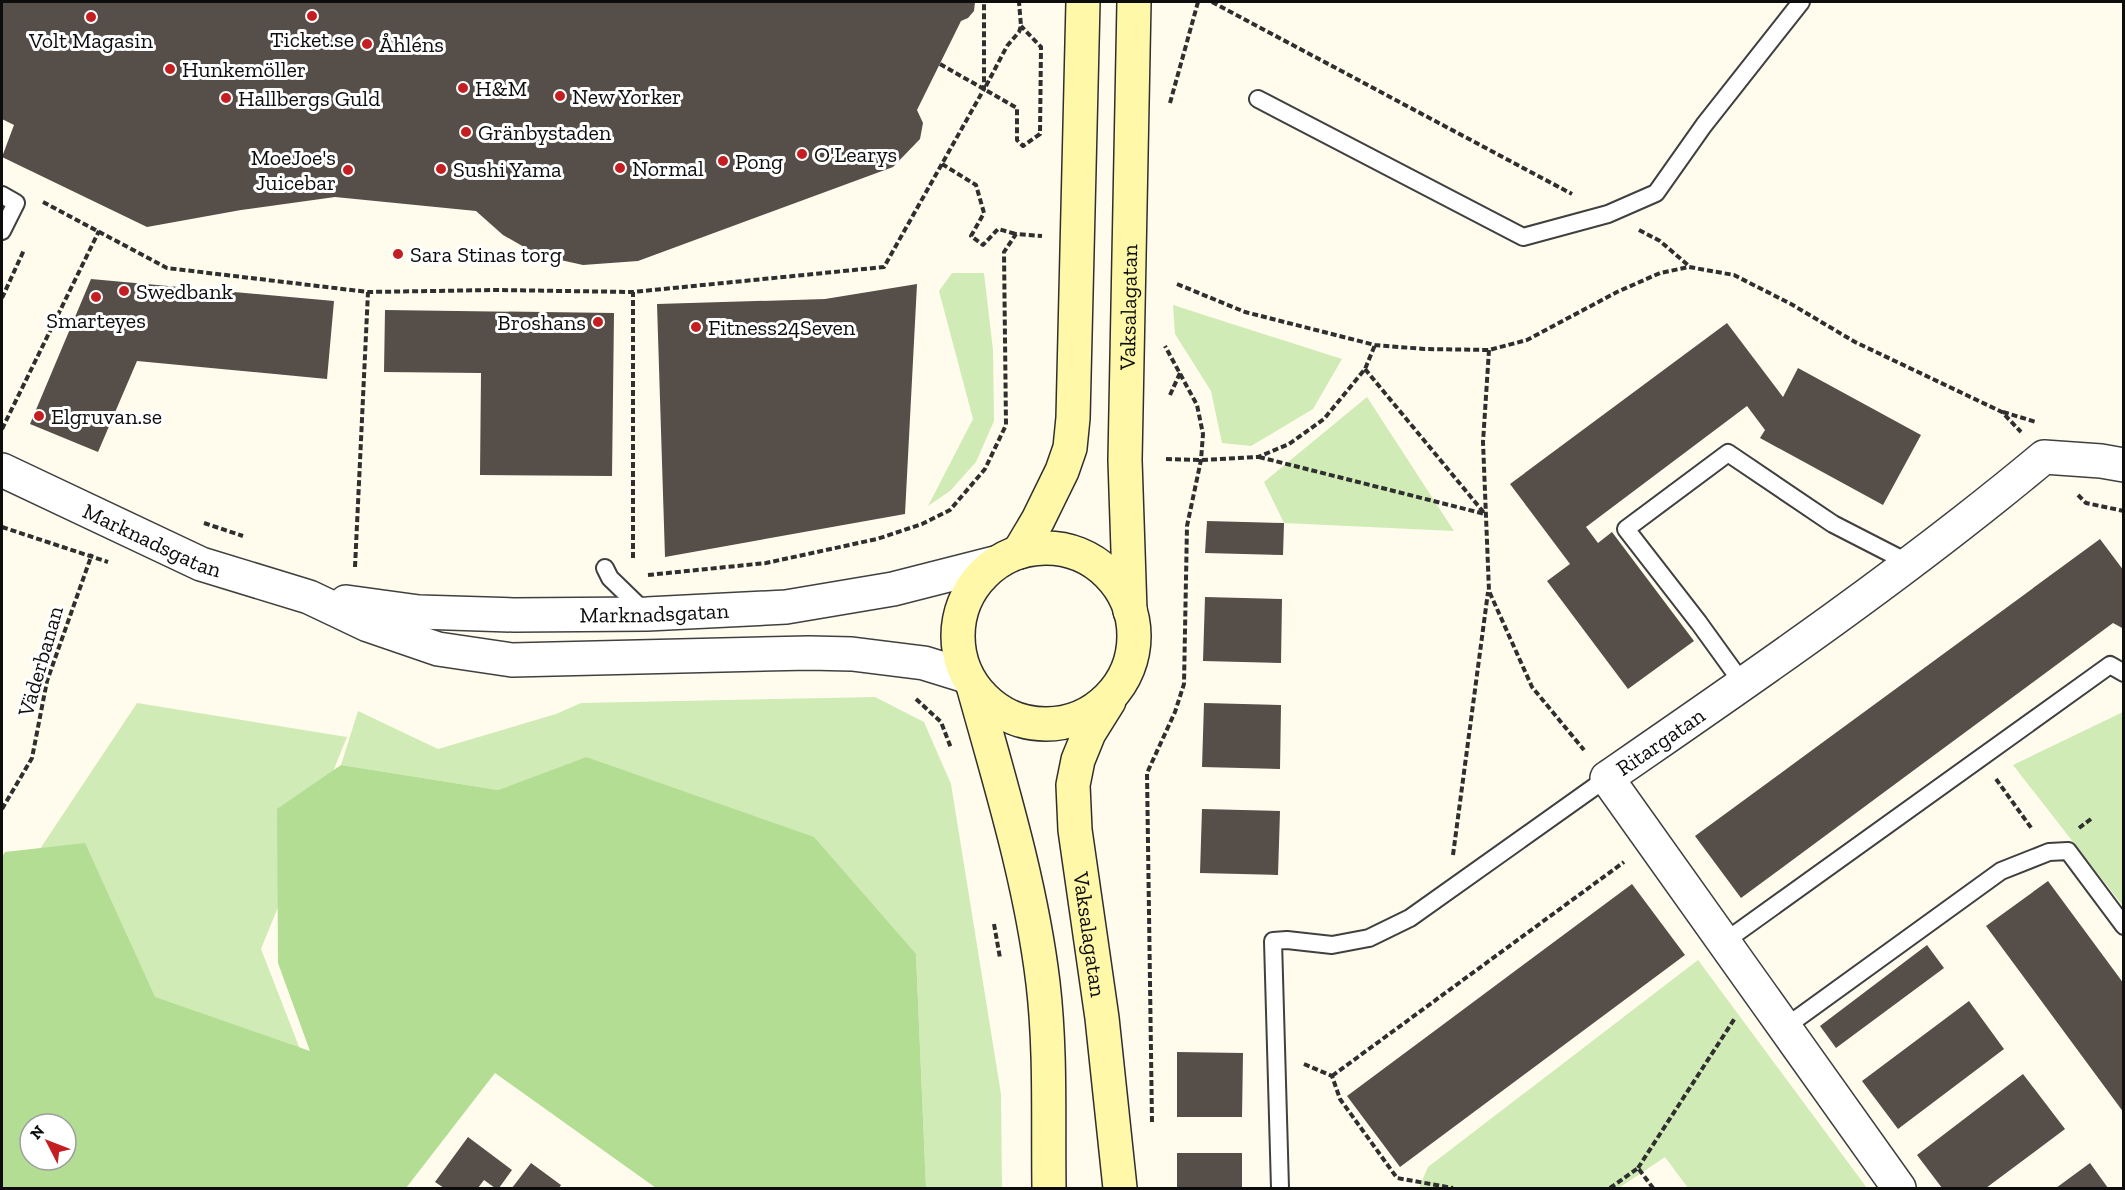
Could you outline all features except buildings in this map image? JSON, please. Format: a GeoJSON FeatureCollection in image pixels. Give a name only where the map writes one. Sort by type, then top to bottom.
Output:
{"type":"FeatureCollection","features":[{"type":"Feature","properties":{"kind":"main road"},"geometry":{"type":"LineString","coordinates":[[1048,1188],[1048,1062],[1043,984],[1030,901],[970,683],[958,649],[958,625],[964,602],[976,582],[1007,558],[1052,494],[1070,448],[1073,418],[1083,2]]}},
{"type":"Feature","properties":{"kind":"main road","name":"Vaksalagatan"},"geometry":{"type":"LineString","coordinates":[[1130,611],[1125,459],[1134,2]]}},
{"type":"Feature","properties":{"kind":"main road"},"geometry":{"type":"LineString","coordinates":[[970,683],[994,709],[1018,721],[1045,725],[1072,722],[1096,709],[1116,691],[1129,666],[1134,639],[1130,611],[1120,589],[1106,571],[1087,558],[1065,550],[1042,548],[1007,558]]}},
{"type":"Feature","properties":{"kind":"main road","name":"Vaksalagatan"},"geometry":{"type":"LineString","coordinates":[[1116,691],[1089,733],[1078,760],[1073,785],[1075,830],[1101,1018],[1120,1188]]}},
{"type":"Feature","properties":{"kind":"street"},"geometry":{"type":"LineString","coordinates":[[2044,457],[2112,463]]}},
{"type":"Feature","properties":{"kind":"street","name":"Ritargatan"},"geometry":{"type":"LineString","coordinates":[[1899,1188],[1607,778],[1743,684],[1909,563],[2044,457]]}},
{"type":"Feature","properties":{"kind":"street","name":"Marknadsgatan"},"geometry":{"type":"LineString","coordinates":[[2,470],[201,564],[309,597],[368,624],[438,649],[512,660],[841,654],[924,663],[970,683]]}},
{"type":"Feature","properties":{"kind":"street","name":"Marknadsgatan"},"geometry":{"type":"LineString","coordinates":[[309,597],[418,612],[514,615],[646,614],[786,607],[893,589],[1007,558]]}},
{"type":"Feature","properties":{"kind":"lane"},"geometry":{"type":"LineString","coordinates":[[1258,99],[1523,237],[1608,214],[1656,193],[1704,125],[1801,2]]}},
{"type":"Feature","properties":{"kind":"lane"},"geometry":{"type":"LineString","coordinates":[[2,195],[16,202],[2,231]]}},
{"type":"Feature","properties":{"kind":"lane"},"geometry":{"type":"LineString","coordinates":[[1743,684],[1626,529],[1728,453],[1833,524],[1909,563]]}},
{"type":"Feature","properties":{"kind":"lane"},"geometry":{"type":"LineString","coordinates":[[608,573],[646,614]]}},
{"type":"Feature","properties":{"kind":"lane"},"geometry":{"type":"LineString","coordinates":[[1724,942],[2110,665],[2124,673]]}},
{"type":"Feature","properties":{"kind":"lane"},"geometry":{"type":"LineString","coordinates":[[1280,1188],[1273,941],[1332,945],[1369,938],[1410,918],[1607,778]]}},
{"type":"Feature","properties":{"kind":"lane"},"geometry":{"type":"LineString","coordinates":[[1784,1028],[2001,871],[2049,852],[2068,851],[2124,926]]}},
{"type":"Feature","properties":{"kind":"path"},"geometry":{"type":"LineString","coordinates":[[984,2],[984,89]]}},
{"type":"Feature","properties":{"kind":"path"},"geometry":{"type":"LineString","coordinates":[[37,199],[167,268],[368,292],[495,290],[633,292],[884,267],[1007,46],[1019,32],[1021,26],[1019,2]]}},
{"type":"Feature","properties":{"kind":"path"},"geometry":{"type":"LineString","coordinates":[[1169,113],[1170,101],[1198,2]]}},
{"type":"Feature","properties":{"kind":"path"},"geometry":{"type":"LineString","coordinates":[[1212,2],[1579,198]]}},
{"type":"Feature","properties":{"kind":"path"},"geometry":{"type":"LineString","coordinates":[[940,64],[1017,108],[1017,140],[1023,146],[1040,134],[1041,47],[1021,26]]}},
{"type":"Feature","properties":{"kind":"path"},"geometry":{"type":"LineString","coordinates":[[942,164],[976,185],[984,213],[971,236],[983,245],[998,229],[1016,234],[1052,237]]}},
{"type":"Feature","properties":{"kind":"path"},"geometry":{"type":"LineString","coordinates":[[2,429],[99,231]]}},
{"type":"Feature","properties":{"kind":"path"},"geometry":{"type":"LineString","coordinates":[[608,573],[633,576],[766,563],[877,539],[922,524],[950,510],[985,470],[1006,425],[1004,252],[1016,234]]}},
{"type":"Feature","properties":{"kind":"path"},"geometry":{"type":"LineString","coordinates":[[1177,285],[1245,312],[1375,345],[1425,349],[1489,350],[1527,340],[1617,292],[1660,273],[1689,267],[1734,275],[1791,304],[1855,342],[2002,412],[2044,457]]}},
{"type":"Feature","properties":{"kind":"path"},"geometry":{"type":"LineString","coordinates":[[354,576],[368,292]]}},
{"type":"Feature","properties":{"kind":"path"},"geometry":{"type":"LineString","coordinates":[[633,292],[633,576]]}},
{"type":"Feature","properties":{"kind":"path"},"geometry":{"type":"LineString","coordinates":[[1152,1126],[1147,773],[1175,712],[1184,684],[1187,526],[1203,434],[1197,405],[1166,349],[1163,338]]}},
{"type":"Feature","properties":{"kind":"path"},"geometry":{"type":"LineString","coordinates":[[1258,457],[1289,444],[1324,419],[1365,369],[1375,345]]}},
{"type":"Feature","properties":{"kind":"path"},"geometry":{"type":"LineString","coordinates":[[1448,891],[1488,591],[1483,442],[1489,350]]}},
{"type":"Feature","properties":{"kind":"path"},"geometry":{"type":"LineString","coordinates":[[1365,369],[1485,514]]}},
{"type":"Feature","properties":{"kind":"path"},"geometry":{"type":"LineString","coordinates":[[1170,395],[1180,372]]}},
{"type":"Feature","properties":{"kind":"path"},"geometry":{"type":"LineString","coordinates":[[1166,459],[1258,457],[1485,514]]}},
{"type":"Feature","properties":{"kind":"path","name":"Väderbanan"},"geometry":{"type":"LineString","coordinates":[[2,809],[32,758],[47,681],[78,591],[107,519]]}},
{"type":"Feature","properties":{"kind":"path"},"geometry":{"type":"LineString","coordinates":[[193,519],[249,538]]}},
{"type":"Feature","properties":{"kind":"path"},"geometry":{"type":"LineString","coordinates":[[1488,591],[1532,687],[1607,778]]}},
{"type":"Feature","properties":{"kind":"path"},"geometry":{"type":"LineString","coordinates":[[941,722],[952,752]]}},
{"type":"Feature","properties":{"kind":"path"},"geometry":{"type":"LineString","coordinates":[[1980,758],[2049,852]]}},
{"type":"Feature","properties":{"kind":"path"},"geometry":{"type":"LineString","coordinates":[[1332,1076],[1652,841]]}},
{"type":"Feature","properties":{"kind":"path"},"geometry":{"type":"LineString","coordinates":[[994,922],[1002,966]]}},
{"type":"Feature","properties":{"kind":"path"},"geometry":{"type":"LineString","coordinates":[[1610,1188],[1638,1168],[1755,987]]}},
{"type":"Feature","properties":{"kind":"path"},"geometry":{"type":"LineString","coordinates":[[1276,1052],[1332,1076],[1341,1098],[1397,1178],[1453,1188]]}},
{"type":"Feature","properties":{"kind":"path"},"geometry":{"type":"LineString","coordinates":[[1638,1168],[1653,1188]]}},
{"type":"Feature","properties":{"kind":"green space"},"geometry":{"type":"Polygon","coordinates":[[[952,273],[984,273],[993,350],[994,421],[976,462],[950,491],[928,506],[973,419],[939,291],[952,273]]]}},
{"type":"Feature","properties":{"kind":"green space"},"geometry":{"type":"Polygon","coordinates":[[[1173,305],[1342,359],[1313,409],[1251,446],[1222,443],[1211,391],[1175,334],[1173,305]]]}},
{"type":"Feature","properties":{"kind":"green space"},"geometry":{"type":"Polygon","coordinates":[[[1367,397],[1454,531],[1284,523],[1264,482],[1367,397]]]}},
{"type":"Feature","properties":{"kind":"green space"},"geometry":{"type":"Polygon","coordinates":[[[875,697],[924,722],[951,784],[1001,1094],[1002,1188],[926,1188],[916,954],[586,757],[498,790],[341,765],[358,711],[438,749],[556,714],[581,703],[875,697]]]}},
{"type":"Feature","properties":{"kind":"green space"},"geometry":{"type":"Polygon","coordinates":[[[137,703],[347,737],[261,949],[312,1080],[102,1009],[2,906],[137,703]]]}},
{"type":"Feature","properties":{"kind":"green space"},"geometry":{"type":"Polygon","coordinates":[[[2123,712],[2123,906],[2013,765],[2123,712]]]}},
{"type":"Feature","properties":{"kind":"green space"},"geometry":{"type":"Polygon","coordinates":[[[586,757],[814,837],[916,954],[926,1188],[656,1188],[495,1073],[406,1188],[2,1188],[2,857],[5,852],[85,843],[155,997],[310,1051],[278,963],[277,809],[341,765],[498,790],[586,757]]]}},
{"type":"Feature","properties":{"kind":"green space"},"geometry":{"type":"Polygon","coordinates":[[[1698,960],[1867,1188],[1688,1188],[1665,1157],[1619,1188],[1419,1188],[1428,1167],[1698,960]]]}},
{"type":"Feature","properties":{"kind":"place","name":"Ticket.se"},"geometry":{"type":"Point","coordinates":[312,16]}},
{"type":"Feature","properties":{"kind":"place","name":"Volt Magasin"},"geometry":{"type":"Point","coordinates":[91,17]}},
{"type":"Feature","properties":{"kind":"place","name":"Åhléns"},"geometry":{"type":"Point","coordinates":[367,44]}},
{"type":"Feature","properties":{"kind":"place","name":"Hunkemöller"},"geometry":{"type":"Point","coordinates":[170,69]}},
{"type":"Feature","properties":{"kind":"place","name":"H&M"},"geometry":{"type":"Point","coordinates":[463,88]}},
{"type":"Feature","properties":{"kind":"place","name":"New Yorker"},"geometry":{"type":"Point","coordinates":[560,96]}},
{"type":"Feature","properties":{"kind":"place","name":"Hallbergs Guld"},"geometry":{"type":"Point","coordinates":[226,98]}},
{"type":"Feature","properties":{"kind":"place","name":"Gränbystaden"},"geometry":{"type":"Point","coordinates":[466,132]}},
{"type":"Feature","properties":{"kind":"place","name":"O'Learys"},"geometry":{"type":"Point","coordinates":[802,154]}},
{"type":"Feature","properties":{"kind":"place","name":"Pong"},"geometry":{"type":"Point","coordinates":[723,161]}},
{"type":"Feature","properties":{"kind":"place","name":"Normal"},"geometry":{"type":"Point","coordinates":[620,168]}},
{"type":"Feature","properties":{"kind":"place","name":"Sushi Yama"},"geometry":{"type":"Point","coordinates":[441,169]}},
{"type":"Feature","properties":{"kind":"place","name":"MoeJoe's Juicebar"},"geometry":{"type":"Point","coordinates":[348,170]}},
{"type":"Feature","properties":{"kind":"place","name":"Sara Stinas torg"},"geometry":{"type":"Point","coordinates":[398,254]}},
{"type":"Feature","properties":{"kind":"place","name":"Swedbank"},"geometry":{"type":"Point","coordinates":[124,291]}},
{"type":"Feature","properties":{"kind":"place","name":"Smarteyes"},"geometry":{"type":"Point","coordinates":[96,297]}},
{"type":"Feature","properties":{"kind":"place","name":"Broshans"},"geometry":{"type":"Point","coordinates":[598,322]}},
{"type":"Feature","properties":{"kind":"place","name":"Fitness24Seven"},"geometry":{"type":"Point","coordinates":[696,327]}},
{"type":"Feature","properties":{"kind":"place","name":"Elgruvan.se"},"geometry":{"type":"Point","coordinates":[39,416]}}]}
